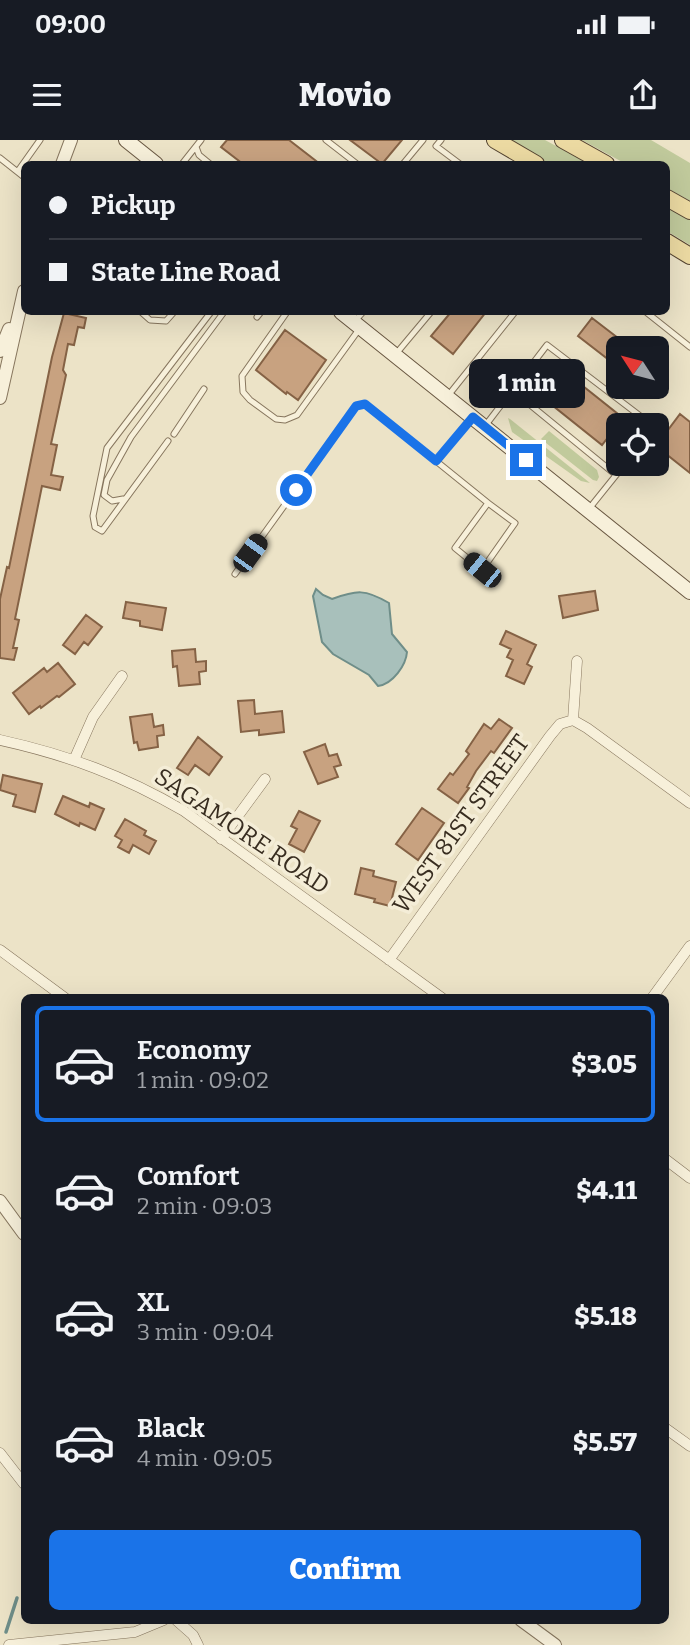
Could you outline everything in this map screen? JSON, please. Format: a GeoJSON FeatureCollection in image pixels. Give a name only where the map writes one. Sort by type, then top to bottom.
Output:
{"type":"FeatureCollection","features":[{"type":"Feature","properties":{"kind":"main road"},"geometry":{"type":"LineString","coordinates":[[126,140],[152,161]]}},
{"type":"Feature","properties":{"kind":"main road"},"geometry":{"type":"LineString","coordinates":[[495,140],[531,161]]}},
{"type":"Feature","properties":{"kind":"main road"},"geometry":{"type":"LineString","coordinates":[[563,140],[601,161]]}},
{"type":"Feature","properties":{"kind":"main road"},"geometry":{"type":"LineString","coordinates":[[670,200],[690,211]]}},
{"type":"Feature","properties":{"kind":"main road"},"geometry":{"type":"LineString","coordinates":[[670,244],[690,256]]}},
{"type":"Feature","properties":{"kind":"main road"},"geometry":{"type":"LineString","coordinates":[[359,321],[395,355],[690,592]]}},
{"type":"Feature","properties":{"kind":"street"},"geometry":{"type":"LineString","coordinates":[[63,161],[71,140]]}},
{"type":"Feature","properties":{"kind":"street"},"geometry":{"type":"LineString","coordinates":[[0,351],[21,307]]}},
{"type":"Feature","properties":{"kind":"street"},"geometry":{"type":"LineString","coordinates":[[0,395],[21,307]]}},
{"type":"Feature","properties":{"kind":"street"},"geometry":{"type":"LineString","coordinates":[[577,661],[573,720],[690,803]]}},
{"type":"Feature","properties":{"kind":"street"},"geometry":{"type":"LineString","coordinates":[[74,760],[93,717],[122,676]]}},
{"type":"Feature","properties":{"kind":"street","name":"WEST 81ST STREET"},"geometry":{"type":"LineString","coordinates":[[389,960],[550,736],[560,724],[573,720]]}},
{"type":"Feature","properties":{"kind":"street","name":"SAGAMORE ROAD"},"geometry":{"type":"LineString","coordinates":[[0,740],[41,749],[113,773],[184,811],[436,994]]}},
{"type":"Feature","properties":{"kind":"street"},"geometry":{"type":"LineString","coordinates":[[221,839],[265,779]]}},
{"type":"Feature","properties":{"kind":"street"},"geometry":{"type":"LineString","coordinates":[[656,994],[690,946]]}},
{"type":"Feature","properties":{"kind":"street"},"geometry":{"type":"LineString","coordinates":[[0,950],[60,994]]}},
{"type":"Feature","properties":{"kind":"street"},"geometry":{"type":"LineString","coordinates":[[669,1162],[690,1178]]}},
{"type":"Feature","properties":{"kind":"street"},"geometry":{"type":"LineString","coordinates":[[0,1201],[21,1230]]}},
{"type":"Feature","properties":{"kind":"street"},"geometry":{"type":"LineString","coordinates":[[669,1431],[690,1446]]}},
{"type":"Feature","properties":{"kind":"street"},"geometry":{"type":"LineString","coordinates":[[0,1453],[21,1479]]}},
{"type":"Feature","properties":{"kind":"street"},"geometry":{"type":"LineString","coordinates":[[9,1645],[135,1632],[154,1624]]}},
{"type":"Feature","properties":{"kind":"street"},"geometry":{"type":"LineString","coordinates":[[181,1624],[193,1635],[198,1645]]}},
{"type":"Feature","properties":{"kind":"street"},"geometry":{"type":"LineString","coordinates":[[526,1624],[555,1645]]}},
{"type":"Feature","properties":{"kind":"lane"},"geometry":{"type":"LineString","coordinates":[[25,161],[40,140]]}},
{"type":"Feature","properties":{"kind":"lane"},"geometry":{"type":"LineString","coordinates":[[184,161],[201,140]]}},
{"type":"Feature","properties":{"kind":"lane"},"geometry":{"type":"LineString","coordinates":[[326,140],[354,161]]}},
{"type":"Feature","properties":{"kind":"lane"},"geometry":{"type":"LineString","coordinates":[[406,161],[423,140]]}},
{"type":"Feature","properties":{"kind":"lane"},"geometry":{"type":"LineString","coordinates":[[429,140],[438,143],[456,161]]}},
{"type":"Feature","properties":{"kind":"lane"},"geometry":{"type":"LineString","coordinates":[[196,147],[198,155],[205,161]]}},
{"type":"Feature","properties":{"kind":"lane"},"geometry":{"type":"LineString","coordinates":[[0,159],[21,174]]}},
{"type":"Feature","properties":{"kind":"lane"},"geometry":{"type":"LineString","coordinates":[[18,171],[21,167]]}},
{"type":"Feature","properties":{"kind":"lane"},"geometry":{"type":"LineString","coordinates":[[144,315],[150,320],[166,321],[171,315]]}},
{"type":"Feature","properties":{"kind":"lane"},"geometry":{"type":"LineString","coordinates":[[168,441],[102,531],[94,527],[94,505],[107,448],[209,315]]}},
{"type":"Feature","properties":{"kind":"lane"},"geometry":{"type":"LineString","coordinates":[[124,499],[112,501],[104,495],[107,480],[131,437],[222,315]]}},
{"type":"Feature","properties":{"kind":"lane"},"geometry":{"type":"LineString","coordinates":[[285,315],[242,376],[243,392],[276,419],[297,415],[359,321]]}},
{"type":"Feature","properties":{"kind":"lane"},"geometry":{"type":"LineString","coordinates":[[395,355],[428,315]]}},
{"type":"Feature","properties":{"kind":"lane"},"geometry":{"type":"LineString","coordinates":[[447,397],[514,315]]}},
{"type":"Feature","properties":{"kind":"lane"},"geometry":{"type":"LineString","coordinates":[[650,315],[690,347]]}},
{"type":"Feature","properties":{"kind":"lane"},"geometry":{"type":"LineString","coordinates":[[485,427],[547,345],[636,413]]}},
{"type":"Feature","properties":{"kind":"lane"},"geometry":{"type":"LineString","coordinates":[[174,434],[204,389]]}},
{"type":"Feature","properties":{"kind":"lane"},"geometry":{"type":"LineString","coordinates":[[512,390],[606,467]]}},
{"type":"Feature","properties":{"kind":"lane"},"geometry":{"type":"LineString","coordinates":[[235,574],[356,406],[365,404],[515,523],[482,570],[455,548],[488,503]]}},
{"type":"Feature","properties":{"kind":"lane"},"geometry":{"type":"LineString","coordinates":[[436,461],[473,417]]}},
{"type":"Feature","properties":{"kind":"lane"},"geometry":{"type":"LineString","coordinates":[[588,510],[615,476]]}},
{"type":"Feature","properties":{"kind":"green space"},"geometry":{"type":"Polygon","coordinates":[[[509,140],[545,140],[584,161],[545,161],[509,140]]]}},
{"type":"Feature","properties":{"kind":"green space"},"geometry":{"type":"Polygon","coordinates":[[[582,140],[651,140],[690,163],[690,201],[670,190],[670,161],[620,161],[582,140]]]}},
{"type":"Feature","properties":{"kind":"green space"},"geometry":{"type":"Polygon","coordinates":[[[670,209],[690,220],[690,245],[670,233],[670,209]]]}},
{"type":"Feature","properties":{"kind":"green space"},"geometry":{"type":"Polygon","coordinates":[[[508,418],[590,483],[581,481],[512,432],[508,418]]]}},
{"type":"Feature","properties":{"kind":"green space"},"geometry":{"type":"Polygon","coordinates":[[[549,431],[597,470],[597,481],[541,439],[549,431]]]}},
{"type":"Feature","properties":{"kind":"water"},"geometry":{"type":"Polygon","coordinates":[[[316,589],[332,599],[361,592],[389,603],[392,634],[407,652],[394,678],[378,686],[369,675],[333,654],[322,642],[313,596],[316,589]]]}},
{"type":"Feature","properties":{"kind":"building"},"geometry":{"type":"Polygon","coordinates":[[[227,140],[289,140],[316,161],[239,161],[221,147],[227,140]]]}},
{"type":"Feature","properties":{"kind":"building"},"geometry":{"type":"Polygon","coordinates":[[[350,140],[402,140],[384,161],[378,161],[350,140]]]}},
{"type":"Feature","properties":{"kind":"building"},"geometry":{"type":"Polygon","coordinates":[[[63,315],[86,318],[84,328],[78,327],[74,345],[68,344],[63,370],[66,375],[51,444],[57,445],[51,475],[63,477],[60,490],[42,486],[15,619],[19,620],[13,648],[17,648],[14,660],[0,658],[0,599],[7,567],[9,568],[52,357],[63,315]]]}},
{"type":"Feature","properties":{"kind":"building"},"geometry":{"type":"Polygon","coordinates":[[[448,315],[484,315],[453,354],[431,336],[448,315]]]}},
{"type":"Feature","properties":{"kind":"building"},"geometry":{"type":"Polygon","coordinates":[[[592,318],[615,336],[606,336],[606,358],[578,336],[592,318]]]}},
{"type":"Feature","properties":{"kind":"building"},"geometry":{"type":"Polygon","coordinates":[[[285,330],[326,360],[298,400],[256,370],[285,330]]]}},
{"type":"Feature","properties":{"kind":"building"},"geometry":{"type":"Polygon","coordinates":[[[554,363],[617,413],[606,413],[606,440],[602,445],[532,389],[554,363]]]}},
{"type":"Feature","properties":{"kind":"building"},"geometry":{"type":"Polygon","coordinates":[[[680,414],[690,422],[690,473],[669,456],[669,429],[680,414]]]}},
{"type":"Feature","properties":{"kind":"building"},"geometry":{"type":"Polygon","coordinates":[[[595,591],[598,610],[563,618],[559,596],[595,591]]]}},
{"type":"Feature","properties":{"kind":"building"},"geometry":{"type":"Polygon","coordinates":[[[126,602],[166,608],[162,630],[140,626],[140,621],[123,618],[126,602]]]}},
{"type":"Feature","properties":{"kind":"building"},"geometry":{"type":"Polygon","coordinates":[[[86,615],[102,627],[88,645],[84,642],[75,654],[63,645],[86,615]]]}},
{"type":"Feature","properties":{"kind":"building"},"geometry":{"type":"Polygon","coordinates":[[[506,631],[536,645],[527,664],[532,667],[524,684],[506,676],[513,660],[507,657],[511,649],[500,644],[506,631]]]}},
{"type":"Feature","properties":{"kind":"building"},"geometry":{"type":"Polygon","coordinates":[[[195,649],[196,662],[206,661],[206,671],[199,672],[200,684],[179,686],[177,666],[173,667],[172,651],[195,649]]]}},
{"type":"Feature","properties":{"kind":"building"},"geometry":{"type":"Polygon","coordinates":[[[58,663],[75,684],[59,697],[29,714],[13,693],[44,668],[47,672],[58,663]]]}},
{"type":"Feature","properties":{"kind":"building"},"geometry":{"type":"Polygon","coordinates":[[[254,700],[255,714],[282,711],[284,732],[259,735],[259,730],[241,732],[238,701],[254,700]]]}},
{"type":"Feature","properties":{"kind":"building"},"geometry":{"type":"Polygon","coordinates":[[[152,714],[154,727],[163,725],[164,735],[157,736],[158,747],[139,750],[137,742],[134,743],[130,717],[152,714]]]}},
{"type":"Feature","properties":{"kind":"building"},"geometry":{"type":"Polygon","coordinates":[[[499,719],[512,728],[494,753],[491,751],[476,771],[467,787],[469,788],[458,803],[438,789],[469,754],[466,751],[484,724],[491,729],[499,719]]]}},
{"type":"Feature","properties":{"kind":"building"},"geometry":{"type":"Polygon","coordinates":[[[198,737],[222,757],[209,775],[195,765],[188,775],[177,768],[198,737]]]}},
{"type":"Feature","properties":{"kind":"building"},"geometry":{"type":"Polygon","coordinates":[[[325,744],[329,756],[337,754],[341,765],[334,767],[338,777],[318,784],[304,752],[325,744]]]}},
{"type":"Feature","properties":{"kind":"building"},"geometry":{"type":"Polygon","coordinates":[[[3,775],[42,784],[35,812],[13,806],[16,795],[0,790],[3,775]]]}},
{"type":"Feature","properties":{"kind":"building"},"geometry":{"type":"Polygon","coordinates":[[[63,796],[89,807],[90,803],[104,809],[95,830],[80,823],[79,826],[55,814],[63,796]]]}},
{"type":"Feature","properties":{"kind":"building"},"geometry":{"type":"Polygon","coordinates":[[[422,808],[444,823],[418,860],[396,844],[422,808]]]}},
{"type":"Feature","properties":{"kind":"building"},"geometry":{"type":"Polygon","coordinates":[[[299,811],[320,821],[304,852],[289,844],[297,829],[291,826],[299,811]]]}},
{"type":"Feature","properties":{"kind":"building"},"geometry":{"type":"Polygon","coordinates":[[[125,819],[146,831],[144,835],[156,841],[149,854],[133,845],[129,853],[118,847],[122,840],[115,836],[125,819]]]}},
{"type":"Feature","properties":{"kind":"building"},"geometry":{"type":"Polygon","coordinates":[[[361,868],[374,871],[373,876],[396,882],[390,906],[355,894],[361,868]]]}},
{"type":"Feature","properties":{"kind":"waterway"},"geometry":{"type":"LineString","coordinates":[[6,1632],[17,1598]]}},
{"type":"Feature","properties":{"kind":"route"},"geometry":{"type":"LineString","coordinates":[[296,490],[356,406],[365,404],[436,461],[473,417],[526,460]]}}]}
